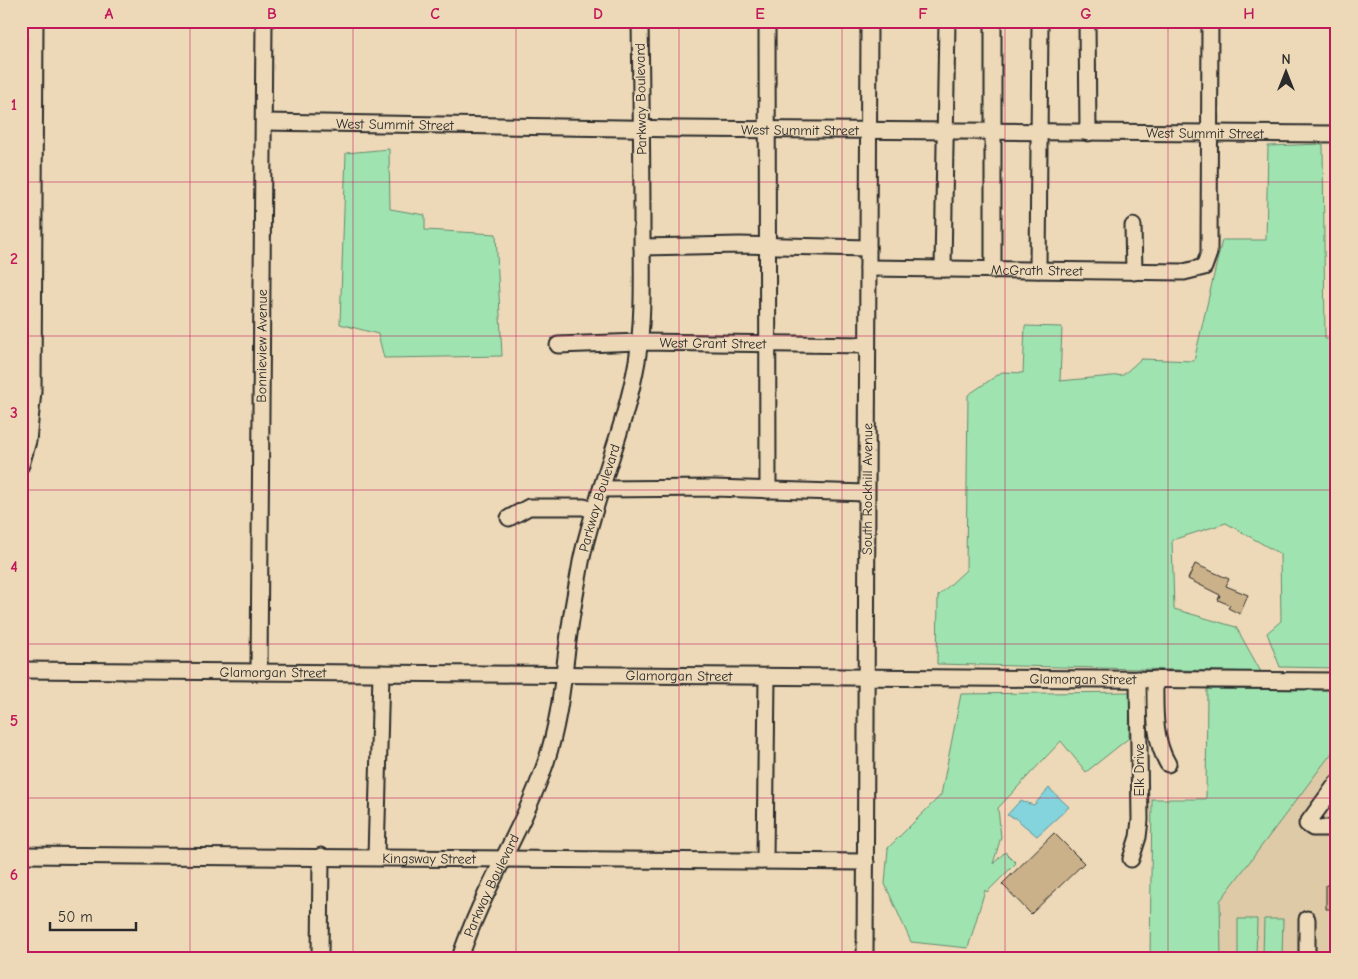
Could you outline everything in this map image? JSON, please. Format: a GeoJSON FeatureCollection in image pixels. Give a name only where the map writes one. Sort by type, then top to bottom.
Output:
{"type":"FeatureCollection","features":[{"type":"Feature","properties":{"kind":"street"},"geometry":{"type":"LineString","coordinates":[[21,465],[28,441],[33,391],[35,21]]}},
{"type":"Feature","properties":{"kind":"street","name":"Bonnieview Avenue"},"geometry":{"type":"LineString","coordinates":[[259,671],[264,21]]}},
{"type":"Feature","properties":{"kind":"street","name":"Parkway Boulevard"},"geometry":{"type":"LineString","coordinates":[[460,958],[484,897],[533,798],[547,760],[565,676],[569,631],[582,560],[594,511],[625,415],[640,342],[642,127],[640,21]]}},
{"type":"Feature","properties":{"kind":"street"},"geometry":{"type":"LineString","coordinates":[[767,21],[768,490]]}},
{"type":"Feature","properties":{"kind":"street","name":"South Rockhill Avenue"},"geometry":{"type":"LineString","coordinates":[[865,958],[869,21]]}},
{"type":"Feature","properties":{"kind":"street"},"geometry":{"type":"LineString","coordinates":[[943,269],[946,21]]}},
{"type":"Feature","properties":{"kind":"street"},"geometry":{"type":"LineString","coordinates":[[993,21],[993,270]]}},
{"type":"Feature","properties":{"kind":"street"},"geometry":{"type":"LineString","coordinates":[[1038,270],[1040,21]]}},
{"type":"Feature","properties":{"kind":"street"},"geometry":{"type":"LineString","coordinates":[[1087,21],[1088,133]]}},
{"type":"Feature","properties":{"kind":"street"},"geometry":{"type":"LineString","coordinates":[[1210,21],[1210,134]]}},
{"type":"Feature","properties":{"kind":"street","name":"West Summit Street"},"geometry":{"type":"LineString","coordinates":[[264,122],[993,132],[1337,134]]}},
{"type":"Feature","properties":{"kind":"street","name":"McGrath Street"},"geometry":{"type":"LineString","coordinates":[[868,268],[1184,272],[1204,267],[1209,253],[1210,134]]}},
{"type":"Feature","properties":{"kind":"street"},"geometry":{"type":"LineString","coordinates":[[1133,226],[1134,272]]}},
{"type":"Feature","properties":{"kind":"street"},"geometry":{"type":"LineString","coordinates":[[642,247],[768,246],[868,248]]}},
{"type":"Feature","properties":{"kind":"street","name":"West Grant Street"},"geometry":{"type":"LineString","coordinates":[[558,345],[640,342],[867,345]]}},
{"type":"Feature","properties":{"kind":"street"},"geometry":{"type":"LineString","coordinates":[[601,489],[768,490],[866,493]]}},
{"type":"Feature","properties":{"kind":"street"},"geometry":{"type":"LineString","coordinates":[[509,518],[529,507],[584,507],[594,511]]}},
{"type":"Feature","properties":{"kind":"street","name":"Glamorgan Street"},"geometry":{"type":"LineString","coordinates":[[21,670],[1337,681]]}},
{"type":"Feature","properties":{"kind":"street"},"geometry":{"type":"LineString","coordinates":[[376,857],[381,673]]}},
{"type":"Feature","properties":{"kind":"street"},"geometry":{"type":"LineString","coordinates":[[765,860],[767,676]]}},
{"type":"Feature","properties":{"kind":"street","name":"Elk Drive"},"geometry":{"type":"LineString","coordinates":[[1131,859],[1138,837],[1140,820],[1138,679]]}},
{"type":"Feature","properties":{"kind":"street"},"geometry":{"type":"LineString","coordinates":[[1154,679],[1158,734],[1162,751],[1168,764]]}},
{"type":"Feature","properties":{"kind":"street"},"geometry":{"type":"LineString","coordinates":[[1337,783],[1307,824],[1313,828],[1337,828]]}},
{"type":"Feature","properties":{"kind":"street","name":"Kingsway Street"},"geometry":{"type":"LineString","coordinates":[[21,855],[505,857],[866,862]]}},
{"type":"Feature","properties":{"kind":"street"},"geometry":{"type":"LineString","coordinates":[[320,958],[321,856]]}},
{"type":"Feature","properties":{"kind":"street"},"geometry":{"type":"LineString","coordinates":[[1307,958],[1308,919]]}},
{"type":"Feature","properties":{"kind":"shaded area"},"geometry":{"type":"Polygon","coordinates":[[[1207,689],[1337,690],[1337,958],[1150,958],[1152,799],[1206,799],[1207,689]]]}},
{"type":"Feature","properties":{"kind":"green space"},"geometry":{"type":"Polygon","coordinates":[[[1323,144],[1325,339],[1337,339],[1337,668],[1280,667],[1267,633],[1281,621],[1280,554],[1226,523],[1172,540],[1174,609],[1236,627],[1261,672],[937,664],[938,596],[966,570],[968,395],[1002,372],[1023,373],[1025,326],[1062,327],[1060,381],[1123,375],[1141,359],[1194,361],[1222,240],[1266,240],[1268,146],[1323,144]]]}},
{"type":"Feature","properties":{"kind":"green space"},"geometry":{"type":"Polygon","coordinates":[[[389,149],[390,209],[425,215],[425,230],[496,234],[502,356],[384,358],[378,334],[340,324],[346,153],[389,149]]]}},
{"type":"Feature","properties":{"kind":"green space"},"geometry":{"type":"Polygon","coordinates":[[[1207,689],[1337,690],[1337,746],[1220,901],[1221,958],[1150,958],[1152,799],[1206,799],[1207,689]]]}},
{"type":"Feature","properties":{"kind":"green space"},"geometry":{"type":"Polygon","coordinates":[[[1130,692],[1129,738],[1086,772],[1061,741],[998,808],[1001,837],[993,864],[1005,852],[1016,863],[987,892],[985,890],[968,948],[911,942],[885,884],[888,848],[941,795],[961,694],[1130,692]]]}},
{"type":"Feature","properties":{"kind":"green space"},"geometry":{"type":"Polygon","coordinates":[[[1238,919],[1257,919],[1256,958],[1238,958],[1238,919]]]}},
{"type":"Feature","properties":{"kind":"green space"},"geometry":{"type":"Polygon","coordinates":[[[1264,919],[1283,919],[1282,958],[1263,958],[1264,919]]]}},
{"type":"Feature","properties":{"kind":"water"},"geometry":{"type":"Polygon","coordinates":[[[1049,788],[1069,807],[1037,836],[1015,818],[1007,815],[1020,801],[1034,805],[1049,788]]]}},
{"type":"Feature","properties":{"kind":"building"},"geometry":{"type":"Polygon","coordinates":[[[1195,564],[1229,579],[1226,586],[1248,595],[1240,614],[1228,608],[1230,605],[1218,600],[1220,595],[1188,579],[1195,564]]]}},
{"type":"Feature","properties":{"kind":"building"},"geometry":{"type":"Polygon","coordinates":[[[1054,833],[1084,863],[1031,914],[1002,884],[1054,833]]]}},
{"type":"Feature","properties":{"kind":"building"},"geometry":{"type":"Polygon","coordinates":[[[1326,885],[1337,885],[1337,909],[1326,909],[1326,885]]]}}]}
